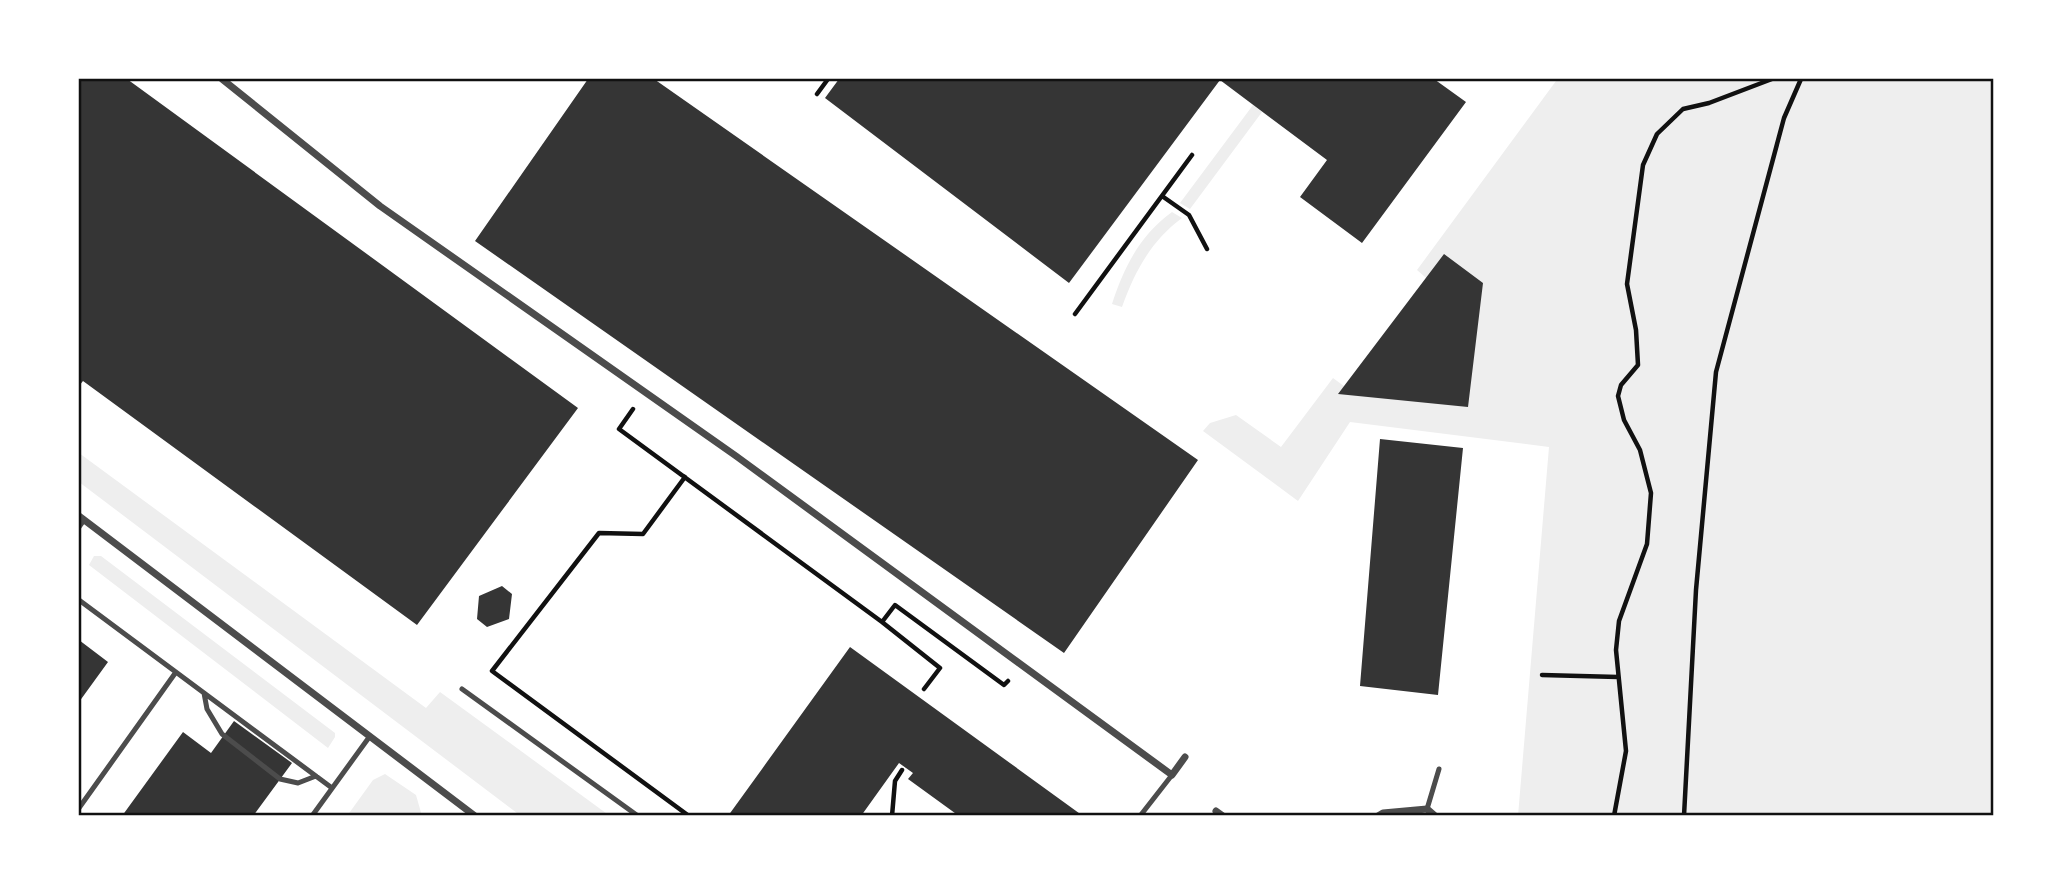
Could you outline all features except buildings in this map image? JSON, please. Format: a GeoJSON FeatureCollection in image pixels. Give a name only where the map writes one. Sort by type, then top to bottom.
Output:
{"type":"FeatureCollection","features":[{"type":"Feature","properties":{"kind":"street"},"geometry":{"type":"LineString","coordinates":[[222,79],[380,206],[646,391],[1019,666],[1172,775],[1185,757]]}},
{"type":"Feature","properties":{"kind":"street"},"geometry":{"type":"LineString","coordinates":[[80,521],[475,816]]}},
{"type":"Feature","properties":{"kind":"street"},"geometry":{"type":"LineString","coordinates":[[1378,816],[1383,813],[1427,809],[1436,816]]}},
{"type":"Feature","properties":{"kind":"street"},"geometry":{"type":"LineString","coordinates":[[1216,811],[1223,816]]}},
{"type":"Feature","properties":{"kind":"lane"},"geometry":{"type":"LineString","coordinates":[[79,600],[332,789]]}},
{"type":"Feature","properties":{"kind":"lane"},"geometry":{"type":"LineString","coordinates":[[79,808],[176,672]]}},
{"type":"Feature","properties":{"kind":"lane"},"geometry":{"type":"LineString","coordinates":[[462,689],[638,816]]}},
{"type":"Feature","properties":{"kind":"lane"},"geometry":{"type":"LineString","coordinates":[[204,693],[207,709],[222,734],[280,779],[298,783],[316,776]]}},
{"type":"Feature","properties":{"kind":"lane"},"geometry":{"type":"LineString","coordinates":[[312,816],[370,736]]}},
{"type":"Feature","properties":{"kind":"lane"},"geometry":{"type":"LineString","coordinates":[[1427,809],[1439,769]]}},
{"type":"Feature","properties":{"kind":"lane"},"geometry":{"type":"LineString","coordinates":[[1140,816],[1172,775]]}},
{"type":"Feature","properties":{"kind":"path"},"geometry":{"type":"LineString","coordinates":[[817,94],[828,79]]}},
{"type":"Feature","properties":{"kind":"path"},"geometry":{"type":"LineString","coordinates":[[1614,816],[1626,751],[1616,650],[1619,621],[1647,544],[1651,493],[1640,450],[1624,419],[1618,396],[1621,385],[1638,365],[1636,330],[1627,284],[1643,165],[1657,134],[1683,108],[1709,103],[1772,79]]}},
{"type":"Feature","properties":{"kind":"path"},"geometry":{"type":"LineString","coordinates":[[1684,816],[1696,590],[1716,373],[1784,118],[1801,79]]}},
{"type":"Feature","properties":{"kind":"path"},"geometry":{"type":"LineString","coordinates":[[1075,313],[1192,155]]}},
{"type":"Feature","properties":{"kind":"path"},"geometry":{"type":"LineString","coordinates":[[1162,196],[1189,215],[1208,249]]}},
{"type":"Feature","properties":{"kind":"path"},"geometry":{"type":"LineString","coordinates":[[646,391],[619,429],[882,622],[940,668],[924,689]]}},
{"type":"Feature","properties":{"kind":"path"},"geometry":{"type":"LineString","coordinates":[[685,477],[643,534],[598,533],[492,671],[689,816]]}},
{"type":"Feature","properties":{"kind":"path"},"geometry":{"type":"LineString","coordinates":[[882,622],[895,605],[1004,685],[1019,666]]}},
{"type":"Feature","properties":{"kind":"path"},"geometry":{"type":"LineString","coordinates":[[1542,676],[1618,677]]}},
{"type":"Feature","properties":{"kind":"path"},"geometry":{"type":"LineString","coordinates":[[892,816],[895,780],[902,770]]}},
{"type":"Feature","properties":{"kind":"shaded area"},"geometry":{"type":"Polygon","coordinates":[[[1553,79],[1993,79],[1993,816],[1518,816],[1549,447],[1350,422],[1298,501],[1203,431],[1210,423],[1236,415],[1281,447],[1333,378],[1352,392],[1433,284],[1417,270],[1556,81],[1553,79]]]}},
{"type":"Feature","properties":{"kind":"shaded area"},"geometry":{"type":"Polygon","coordinates":[[[1253,105],[1262,112],[1190,209],[1180,203],[1253,105]]]}},
{"type":"Feature","properties":{"kind":"shaded area"},"geometry":{"type":"Polygon","coordinates":[[[1172,212],[1182,218],[1161,237],[1145,258],[1122,307],[1112,304],[1134,253],[1151,231],[1172,212]]]}},
{"type":"Feature","properties":{"kind":"shaded area"},"geometry":{"type":"Polygon","coordinates":[[[79,453],[426,708],[440,692],[610,816],[521,816],[79,482],[79,453]]]}},
{"type":"Feature","properties":{"kind":"shaded area"},"geometry":{"type":"Polygon","coordinates":[[[94,556],[101,556],[335,733],[328,748],[89,565],[94,556]]]}},
{"type":"Feature","properties":{"kind":"shaded area"},"geometry":{"type":"Polygon","coordinates":[[[385,774],[416,795],[422,816],[347,816],[373,780],[385,774]]]}}]}
